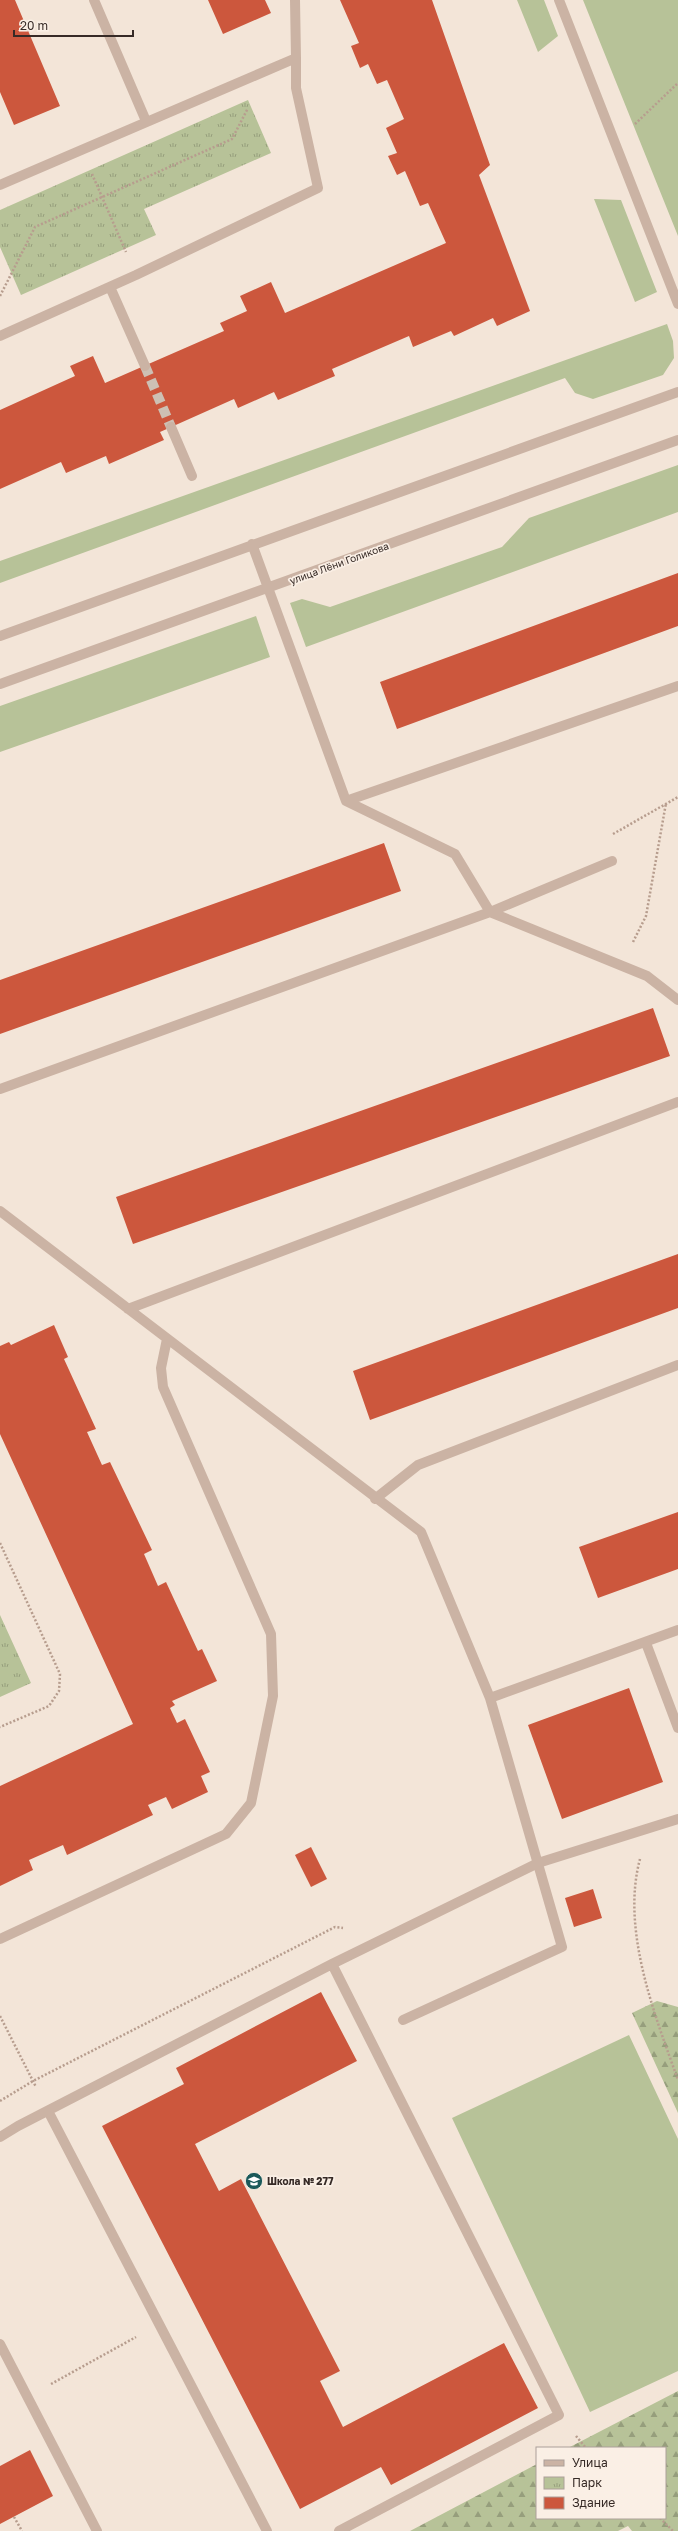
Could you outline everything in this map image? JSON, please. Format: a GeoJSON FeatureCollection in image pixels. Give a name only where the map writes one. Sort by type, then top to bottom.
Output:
{"type":"FeatureCollection","features":[{"type":"Feature","properties":{"kind":"street"},"geometry":{"type":"LineString","coordinates":[[94,0],[146,121]]}},
{"type":"Feature","properties":{"kind":"street"},"geometry":{"type":"LineString","coordinates":[[0,336],[136,275],[318,188],[296,88],[295,0]]}},
{"type":"Feature","properties":{"kind":"street"},"geometry":{"type":"LineString","coordinates":[[558,0],[678,304]]}},
{"type":"Feature","properties":{"kind":"street"},"geometry":{"type":"LineString","coordinates":[[0,186],[146,121],[296,58]]}},
{"type":"Feature","properties":{"kind":"street"},"geometry":{"type":"LineString","coordinates":[[110,287],[145,366]]}},
{"type":"Feature","properties":{"kind":"street"},"geometry":{"type":"LineString","coordinates":[[0,636],[252,544],[678,392]]}},
{"type":"Feature","properties":{"kind":"street"},"geometry":{"type":"LineString","coordinates":[[171,427],[192,476]]}},
{"type":"Feature","properties":{"kind":"street","name":"улица Лёни Голикова"},"geometry":{"type":"LineString","coordinates":[[0,684],[268,589],[678,440]]}},
{"type":"Feature","properties":{"kind":"street"},"geometry":{"type":"LineString","coordinates":[[252,544],[346,801],[455,854],[490,912],[647,976],[678,1000]]}},
{"type":"Feature","properties":{"kind":"street"},"geometry":{"type":"LineString","coordinates":[[346,801],[678,686]]}},
{"type":"Feature","properties":{"kind":"street"},"geometry":{"type":"LineString","coordinates":[[0,1089],[490,912],[612,861]]}},
{"type":"Feature","properties":{"kind":"street"},"geometry":{"type":"LineString","coordinates":[[128,1309],[678,1102]]}},
{"type":"Feature","properties":{"kind":"street"},"geometry":{"type":"LineString","coordinates":[[0,1210],[375,1499],[421,1532],[490,1698],[562,1947],[403,2020]]}},
{"type":"Feature","properties":{"kind":"street"},"geometry":{"type":"LineString","coordinates":[[0,1939],[226,1834],[251,1804],[273,1696],[271,1634],[163,1387],[161,1368],[167,1339]]}},
{"type":"Feature","properties":{"kind":"street"},"geometry":{"type":"LineString","coordinates":[[375,1499],[418,1465],[678,1365]]}},
{"type":"Feature","properties":{"kind":"street"},"geometry":{"type":"LineString","coordinates":[[490,1698],[646,1643],[678,1630]]}},
{"type":"Feature","properties":{"kind":"street"},"geometry":{"type":"LineString","coordinates":[[646,1643],[678,1728]]}},
{"type":"Feature","properties":{"kind":"street"},"geometry":{"type":"LineString","coordinates":[[0,2138],[48,2111],[332,1964],[538,1863],[678,1819]]}},
{"type":"Feature","properties":{"kind":"street"},"geometry":{"type":"LineString","coordinates":[[332,1964],[559,2416],[339,2531]]}},
{"type":"Feature","properties":{"kind":"street"},"geometry":{"type":"LineString","coordinates":[[48,2111],[267,2531]]}},
{"type":"Feature","properties":{"kind":"street"},"geometry":{"type":"LineString","coordinates":[[0,2344],[97,2531]]}},
{"type":"Feature","properties":{"kind":"path"},"geometry":{"type":"LineString","coordinates":[[0,296],[35,227],[232,139],[266,70]]}},
{"type":"Feature","properties":{"kind":"path"},"geometry":{"type":"LineString","coordinates":[[615,143],[678,83]]}},
{"type":"Feature","properties":{"kind":"path"},"geometry":{"type":"LineString","coordinates":[[82,149],[136,275]]}},
{"type":"Feature","properties":{"kind":"path"},"geometry":{"type":"LineString","coordinates":[[612,861],[612,835],[678,796]]}},
{"type":"Feature","properties":{"kind":"path"},"geometry":{"type":"LineString","coordinates":[[621,966],[646,916],[666,803]]}},
{"type":"Feature","properties":{"kind":"path"},"geometry":{"type":"LineString","coordinates":[[0,1543],[60,1674],[59,1691],[49,1706],[0,1727]]}},
{"type":"Feature","properties":{"kind":"path"},"geometry":{"type":"LineString","coordinates":[[647,1829],[634,1881],[635,1918],[639,1946],[654,2013],[678,2080]]}},
{"type":"Feature","properties":{"kind":"path"},"geometry":{"type":"LineString","coordinates":[[0,2101],[32,2080],[336,1927],[391,1936]]}},
{"type":"Feature","properties":{"kind":"path"},"geometry":{"type":"LineString","coordinates":[[0,2016],[48,2111]]}},
{"type":"Feature","properties":{"kind":"path"},"geometry":{"type":"LineString","coordinates":[[28,2397],[159,2324]]}},
{"type":"Feature","properties":{"kind":"path"},"geometry":{"type":"LineString","coordinates":[[14,2517],[22,2531]]}},
{"type":"Feature","properties":{"kind":"path"},"geometry":{"type":"LineString","coordinates":[[661,2519],[673,2531]]}},
{"type":"Feature","properties":{"kind":"green space"},"geometry":{"type":"Polygon","coordinates":[[[517,0],[544,0],[558,36],[538,52],[517,0]]]}},
{"type":"Feature","properties":{"kind":"green space"},"geometry":{"type":"Polygon","coordinates":[[[583,0],[678,0],[678,236],[583,0]]]}},
{"type":"Feature","properties":{"kind":"green space"},"geometry":{"type":"Polygon","coordinates":[[[248,100],[271,153],[144,209],[156,235],[21,295],[0,247],[0,210],[248,100]]]}},
{"type":"Feature","properties":{"kind":"green space"},"geometry":{"type":"Polygon","coordinates":[[[594,199],[621,200],[657,292],[635,302],[594,199]]]}},
{"type":"Feature","properties":{"kind":"green space"},"geometry":{"type":"Polygon","coordinates":[[[667,324],[673,341],[674,358],[663,375],[593,399],[575,393],[565,378],[0,583],[0,561],[667,324]]]}},
{"type":"Feature","properties":{"kind":"green space"},"geometry":{"type":"Polygon","coordinates":[[[678,465],[678,512],[306,647],[290,603],[302,599],[330,607],[502,547],[529,518],[678,465]]]}},
{"type":"Feature","properties":{"kind":"green space"},"geometry":{"type":"Polygon","coordinates":[[[256,616],[270,657],[0,752],[0,706],[256,616]]]}},
{"type":"Feature","properties":{"kind":"green space"},"geometry":{"type":"Polygon","coordinates":[[[0,1615],[31,1683],[0,1697],[0,1615]]]}},
{"type":"Feature","properties":{"kind":"green space"},"geometry":{"type":"Polygon","coordinates":[[[657,2001],[678,2007],[678,2113],[632,2013],[657,2001]]]}},
{"type":"Feature","properties":{"kind":"green space"},"geometry":{"type":"Polygon","coordinates":[[[629,2035],[678,2139],[678,2371],[590,2412],[452,2118],[629,2035]]]}},
{"type":"Feature","properties":{"kind":"green space"},"geometry":{"type":"Polygon","coordinates":[[[678,2391],[678,2531],[632,2531],[628,2526],[618,2531],[410,2531],[536,2465],[536,2519],[666,2519],[666,2447],[570,2447],[678,2391]]]}},
{"type":"Feature","properties":{"kind":"building"},"geometry":{"type":"Polygon","coordinates":[[[0,0],[15,0],[60,106],[14,125],[0,92],[0,0]]]}},
{"type":"Feature","properties":{"kind":"building"},"geometry":{"type":"Polygon","coordinates":[[[208,0],[265,0],[271,13],[223,34],[208,0]]]}},
{"type":"Feature","properties":{"kind":"building"},"geometry":{"type":"Polygon","coordinates":[[[340,0],[432,0],[490,165],[479,175],[530,311],[497,326],[493,318],[454,336],[451,331],[413,347],[409,336],[332,369],[335,376],[278,400],[274,392],[238,408],[234,399],[160,432],[164,440],[109,464],[106,456],[66,473],[61,462],[0,489],[0,410],[75,376],[70,366],[93,356],[105,383],[224,331],[220,323],[247,311],[240,296],[271,282],[285,313],[446,243],[428,203],[420,206],[405,171],[397,175],[388,156],[397,153],[386,128],[404,119],[387,80],[377,84],[368,64],[360,68],[351,46],[359,43],[340,0]]]}},
{"type":"Feature","properties":{"kind":"building"},"geometry":{"type":"Polygon","coordinates":[[[678,573],[678,626],[397,729],[380,682],[678,573]]]}},
{"type":"Feature","properties":{"kind":"building"},"geometry":{"type":"Polygon","coordinates":[[[384,843],[401,891],[0,1034],[0,980],[384,843]]]}},
{"type":"Feature","properties":{"kind":"building"},"geometry":{"type":"Polygon","coordinates":[[[653,1008],[670,1056],[133,1244],[116,1197],[653,1008]]]}},
{"type":"Feature","properties":{"kind":"building"},"geometry":{"type":"Polygon","coordinates":[[[678,1254],[678,1308],[370,1420],[353,1371],[678,1254]]]}},
{"type":"Feature","properties":{"kind":"building"},"geometry":{"type":"Polygon","coordinates":[[[54,1325],[68,1357],[64,1359],[96,1429],[87,1432],[102,1465],[110,1462],[152,1550],[144,1554],[158,1586],[166,1582],[198,1651],[202,1649],[217,1681],[172,1701],[175,1705],[170,1708],[177,1723],[185,1719],[210,1772],[201,1776],[208,1792],[172,1809],[166,1797],[148,1805],[153,1815],[67,1855],[63,1845],[29,1860],[33,1870],[0,1886],[0,1786],[133,1724],[0,1434],[0,1346],[9,1342],[11,1345],[54,1325]]]}},
{"type":"Feature","properties":{"kind":"building"},"geometry":{"type":"Polygon","coordinates":[[[678,1512],[678,1569],[598,1598],[579,1547],[678,1512]]]}},
{"type":"Feature","properties":{"kind":"building"},"geometry":{"type":"Polygon","coordinates":[[[629,1688],[663,1782],[562,1819],[528,1725],[629,1688]]]}},
{"type":"Feature","properties":{"kind":"building"},"geometry":{"type":"Polygon","coordinates":[[[311,1847],[327,1879],[311,1887],[295,1855],[311,1847]]]}},
{"type":"Feature","properties":{"kind":"building"},"geometry":{"type":"Polygon","coordinates":[[[593,1889],[602,1918],[574,1927],[565,1898],[593,1889]]]}},
{"type":"Feature","properties":{"kind":"building"},"geometry":{"type":"Polygon","coordinates":[[[321,1992],[357,2061],[195,2144],[219,2191],[241,2179],[340,2371],[320,2381],[343,2427],[504,2343],[538,2408],[391,2485],[381,2467],[300,2509],[102,2126],[184,2084],[176,2068],[321,1992]]]}},
{"type":"Feature","properties":{"kind":"building"},"geometry":{"type":"Polygon","coordinates":[[[30,2450],[53,2496],[0,2524],[0,2466],[30,2450]]]}},
{"type":"Feature","properties":{"kind":"tunnel"},"geometry":{"type":"LineString","coordinates":[[145,366],[171,427]]}},
{"type":"Feature","properties":{"kind":"place","name":"Школа № 277"},"geometry":{"type":"Point","coordinates":[254,2181]}}]}
